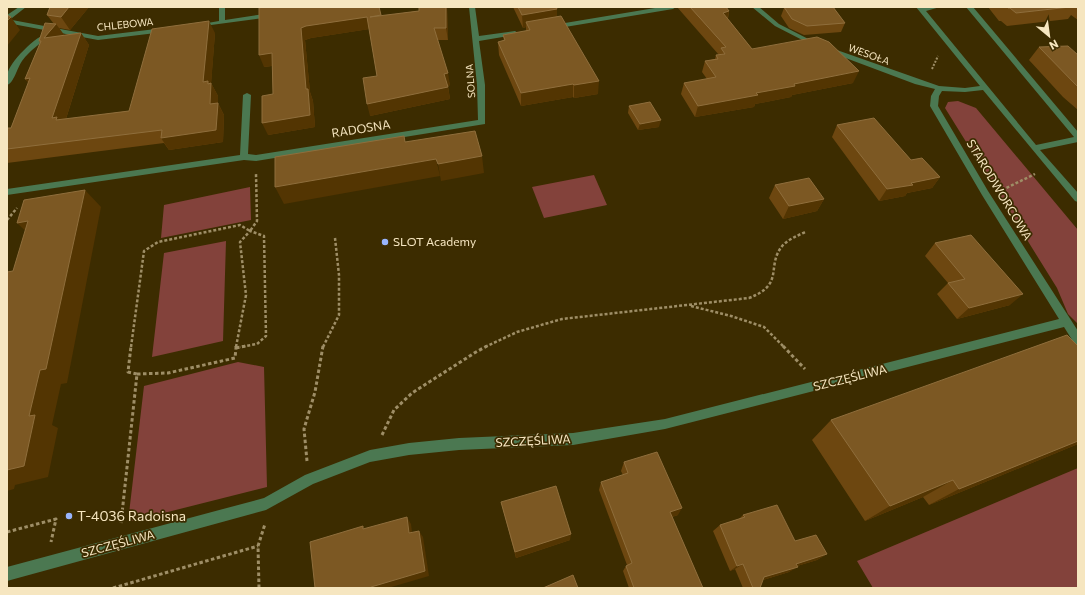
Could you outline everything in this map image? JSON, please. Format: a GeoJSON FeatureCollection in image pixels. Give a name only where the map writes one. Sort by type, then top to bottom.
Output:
{"type":"FeatureCollection","features":[{"type":"Feature","properties":{"kind":"street","name":"CHLEBOWA"},"geometry":{"type":"LineString","coordinates":[[22,7],[9,17],[10,21],[54,31],[98,38],[168,30]]}},
{"type":"Feature","properties":{"kind":"street"},"geometry":{"type":"LineString","coordinates":[[222,7],[222,22]]}},
{"type":"Feature","properties":{"kind":"street","name":"SOLNA"},"geometry":{"type":"LineString","coordinates":[[472,7],[476,39],[482,122]]}},
{"type":"Feature","properties":{"kind":"street"},"geometry":{"type":"LineString","coordinates":[[542,29],[673,7]]}},
{"type":"Feature","properties":{"kind":"street","name":"WESOŁA"},"geometry":{"type":"LineString","coordinates":[[755,7],[777,25],[824,48],[918,82],[939,88]]}},
{"type":"Feature","properties":{"kind":"street"},"geometry":{"type":"LineString","coordinates":[[920,8],[937,7]]}},
{"type":"Feature","properties":{"kind":"street"},"geometry":{"type":"LineString","coordinates":[[970,7],[1078,138],[1034,148]]}},
{"type":"Feature","properties":{"kind":"street"},"geometry":{"type":"LineString","coordinates":[[920,8],[984,88],[1078,199]]}},
{"type":"Feature","properties":{"kind":"street"},"geometry":{"type":"LineString","coordinates":[[191,26],[276,15]]}},
{"type":"Feature","properties":{"kind":"street"},"geometry":{"type":"LineString","coordinates":[[7,83],[19,58],[54,31]]}},
{"type":"Feature","properties":{"kind":"street"},"geometry":{"type":"LineString","coordinates":[[476,39],[526,31]]}},
{"type":"Feature","properties":{"kind":"street"},"geometry":{"type":"LineString","coordinates":[[939,88],[959,90],[984,88]]}},
{"type":"Feature","properties":{"kind":"street","name":"STARODWORCOWA"},"geometry":{"type":"LineString","coordinates":[[939,88],[935,96],[934,106],[985,193],[1065,322],[1078,340]]}},
{"type":"Feature","properties":{"kind":"street"},"geometry":{"type":"LineString","coordinates":[[244,157],[247,95]]}},
{"type":"Feature","properties":{"kind":"street","name":"RADOSNA"},"geometry":{"type":"LineString","coordinates":[[7,192],[244,157],[256,158],[482,122]]}},
{"type":"Feature","properties":{"kind":"street","name":"SZCZĘŚLIWA"},"geometry":{"type":"LineString","coordinates":[[7,574],[266,504],[309,479],[370,456],[459,444],[573,440],[665,424],[1065,322]]}},
{"type":"Feature","properties":{"kind":"path"},"geometry":{"type":"LineString","coordinates":[[236,348],[256,345],[266,336],[264,236],[250,231],[240,225],[158,242],[144,251],[128,372],[137,374],[168,373],[236,358],[236,348],[246,295],[240,242],[250,231],[257,221],[256,158]]}},
{"type":"Feature","properties":{"kind":"path"},"geometry":{"type":"LineString","coordinates":[[985,193],[1006,188],[1036,174]]}},
{"type":"Feature","properties":{"kind":"path"},"geometry":{"type":"LineString","coordinates":[[370,456],[394,410],[412,393],[476,352],[511,335],[562,319],[750,298],[764,291],[770,283],[775,260],[784,243],[805,232]]}},
{"type":"Feature","properties":{"kind":"path"},"geometry":{"type":"LineString","coordinates":[[309,479],[304,428],[315,392],[322,349],[339,315],[339,275],[335,238]]}},
{"type":"Feature","properties":{"kind":"path"},"geometry":{"type":"LineString","coordinates":[[688,305],[731,316],[764,327],[821,385]]}},
{"type":"Feature","properties":{"kind":"path"},"geometry":{"type":"LineString","coordinates":[[119,544],[137,374]]}},
{"type":"Feature","properties":{"kind":"path"},"geometry":{"type":"LineString","coordinates":[[7,532],[56,519],[51,543]]}},
{"type":"Feature","properties":{"kind":"path"},"geometry":{"type":"LineString","coordinates":[[113,588],[258,546],[259,588]]}},
{"type":"Feature","properties":{"kind":"shaded area"},"geometry":{"type":"Polygon","coordinates":[[[958,101],[976,108],[1078,230],[1078,324],[1068,314],[1057,288],[945,108],[948,102],[958,101]]]}},
{"type":"Feature","properties":{"kind":"shaded area"},"geometry":{"type":"Polygon","coordinates":[[[594,175],[607,205],[544,218],[532,187],[594,175]]]}},
{"type":"Feature","properties":{"kind":"shaded area"},"geometry":{"type":"Polygon","coordinates":[[[250,187],[251,220],[161,238],[164,205],[250,187]]]}},
{"type":"Feature","properties":{"kind":"shaded area"},"geometry":{"type":"Polygon","coordinates":[[[226,241],[223,341],[152,357],[164,253],[226,241]]]}},
{"type":"Feature","properties":{"kind":"shaded area"},"geometry":{"type":"Polygon","coordinates":[[[238,362],[264,367],[267,487],[128,522],[144,386],[238,362]]]}},
{"type":"Feature","properties":{"kind":"shaded area"},"geometry":{"type":"Polygon","coordinates":[[[1078,468],[1078,588],[873,588],[857,561],[1078,468]]]}},
{"type":"Feature","properties":{"kind":"building"},"geometry":{"type":"Polygon","coordinates":[[[50,7],[69,7],[61,17],[47,15],[50,7]]]}},
{"type":"Feature","properties":{"kind":"building"},"geometry":{"type":"Polygon","coordinates":[[[379,7],[381,15],[370,17],[419,11],[419,7],[446,7],[446,28],[434,28],[448,73],[444,74],[448,87],[367,104],[363,78],[377,76],[367,17],[306,26],[301,28],[306,89],[308,89],[310,115],[262,123],[262,96],[273,94],[272,53],[259,55],[259,8],[379,7]]]}},
{"type":"Feature","properties":{"kind":"building"},"geometry":{"type":"Polygon","coordinates":[[[518,7],[556,7],[557,9],[522,15],[518,7]]]}},
{"type":"Feature","properties":{"kind":"building"},"geometry":{"type":"Polygon","coordinates":[[[690,7],[726,7],[729,11],[723,13],[752,49],[817,37],[829,42],[859,71],[794,84],[795,86],[756,93],[758,95],[698,106],[684,83],[716,77],[705,61],[718,59],[716,55],[725,54],[721,48],[726,47],[690,7]]]}},
{"type":"Feature","properties":{"kind":"building"},"geometry":{"type":"Polygon","coordinates":[[[784,7],[833,7],[845,23],[807,26],[792,19],[784,7]]]}},
{"type":"Feature","properties":{"kind":"building"},"geometry":{"type":"Polygon","coordinates":[[[1007,7],[1070,7],[1016,13],[1007,7]]]}},
{"type":"Feature","properties":{"kind":"building"},"geometry":{"type":"Polygon","coordinates":[[[7,15],[11,17],[7,21],[7,15]]]}},
{"type":"Feature","properties":{"kind":"building"},"geometry":{"type":"Polygon","coordinates":[[[561,16],[599,81],[521,93],[498,42],[505,40],[503,35],[530,30],[526,22],[561,16]]]}},
{"type":"Feature","properties":{"kind":"building"},"geometry":{"type":"Polygon","coordinates":[[[209,21],[203,82],[208,81],[208,84],[211,83],[210,104],[218,103],[216,130],[161,138],[162,130],[7,149],[7,128],[11,128],[30,78],[25,79],[41,41],[39,41],[45,23],[56,24],[44,38],[81,33],[52,118],[57,117],[56,120],[129,111],[152,29],[209,21]]]}},
{"type":"Feature","properties":{"kind":"building"},"geometry":{"type":"Polygon","coordinates":[[[1068,46],[1078,55],[1078,87],[1039,47],[1068,46]]]}},
{"type":"Feature","properties":{"kind":"building"},"geometry":{"type":"Polygon","coordinates":[[[650,102],[661,120],[640,124],[629,106],[650,102]]]}},
{"type":"Feature","properties":{"kind":"building"},"geometry":{"type":"Polygon","coordinates":[[[874,118],[911,160],[922,158],[940,177],[911,183],[913,185],[887,189],[837,125],[874,118]]]}},
{"type":"Feature","properties":{"kind":"building"},"geometry":{"type":"Polygon","coordinates":[[[475,131],[482,156],[438,164],[436,159],[275,187],[275,157],[404,136],[405,142],[475,131]]]}},
{"type":"Feature","properties":{"kind":"building"},"geometry":{"type":"Polygon","coordinates":[[[809,178],[824,199],[789,206],[775,185],[809,178]]]}},
{"type":"Feature","properties":{"kind":"building"},"geometry":{"type":"Polygon","coordinates":[[[85,190],[46,369],[40,370],[29,416],[35,415],[24,466],[7,470],[7,272],[13,271],[28,221],[17,223],[24,200],[85,190]]]}},
{"type":"Feature","properties":{"kind":"building"},"geometry":{"type":"Polygon","coordinates":[[[971,235],[1023,294],[969,308],[948,283],[965,279],[935,243],[971,235]]]}},
{"type":"Feature","properties":{"kind":"building"},"geometry":{"type":"Polygon","coordinates":[[[1067,335],[1078,346],[1078,441],[959,489],[953,480],[890,506],[831,420],[1067,335]]]}},
{"type":"Feature","properties":{"kind":"building"},"geometry":{"type":"Polygon","coordinates":[[[657,452],[682,508],[670,512],[703,588],[634,588],[626,566],[632,563],[601,482],[628,473],[624,462],[657,452]]]}},
{"type":"Feature","properties":{"kind":"building"},"geometry":{"type":"Polygon","coordinates":[[[556,486],[571,534],[515,552],[501,502],[556,486]]]}},
{"type":"Feature","properties":{"kind":"building"},"geometry":{"type":"Polygon","coordinates":[[[777,505],[795,541],[816,535],[827,554],[796,564],[798,567],[764,577],[760,588],[753,588],[743,564],[737,566],[720,525],[745,517],[743,515],[777,505]]]}},
{"type":"Feature","properties":{"kind":"building"},"geometry":{"type":"Polygon","coordinates":[[[407,517],[409,533],[419,531],[425,571],[371,588],[315,588],[310,542],[363,526],[363,529],[407,517]]]}},
{"type":"Feature","properties":{"kind":"building"},"geometry":{"type":"Polygon","coordinates":[[[573,575],[578,588],[543,588],[573,575]]]}},
{"type":"Feature","properties":{"kind":"place","name":"SLOT Academy"},"geometry":{"type":"Point","coordinates":[385,242]}},
{"type":"Feature","properties":{"kind":"place","name":"T-4036 Radoisna"},"geometry":{"type":"Point","coordinates":[69,516]}}]}
